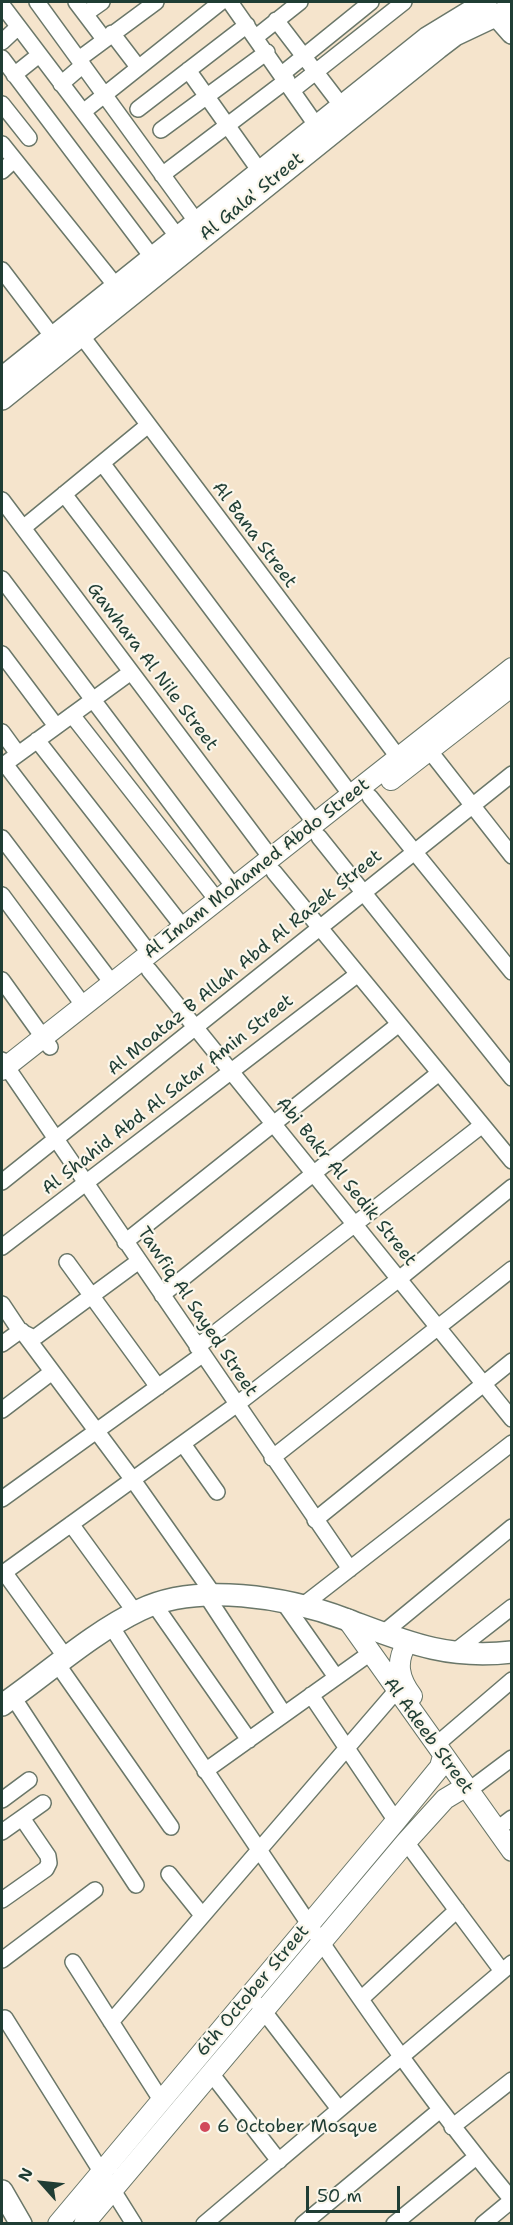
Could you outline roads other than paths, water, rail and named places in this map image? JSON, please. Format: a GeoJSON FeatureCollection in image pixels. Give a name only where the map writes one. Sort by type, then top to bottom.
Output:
{"type":"FeatureCollection","features":[{"type":"Feature","properties":{"kind":"main road"},"geometry":{"type":"LineString","coordinates":[[496,7],[512,33]]}},
{"type":"Feature","properties":{"kind":"main road","name":"Al Gala' Street"},"geometry":{"type":"LineString","coordinates":[[2,399],[81,335],[116,286],[259,170],[427,38],[496,7]]}},
{"type":"Feature","properties":{"kind":"main road","name":"Al Gala' Street"},"geometry":{"type":"LineString","coordinates":[[2,375],[53,337],[94,314],[455,35],[496,7]]}},
{"type":"Feature","properties":{"kind":"main road"},"geometry":{"type":"LineString","coordinates":[[6,1700],[111,1626],[145,1608],[210,1595],[293,1604],[347,1619],[382,1634],[404,1650],[453,1653],[512,1652]]}},
{"type":"Feature","properties":{"kind":"main road"},"geometry":{"type":"LineString","coordinates":[[2,2191],[21,2223]]}},
{"type":"Feature","properties":{"kind":"street"},"geometry":{"type":"LineString","coordinates":[[37,2],[196,221]]}},
{"type":"Feature","properties":{"kind":"street"},"geometry":{"type":"LineString","coordinates":[[102,2],[80,8],[138,67]]}},
{"type":"Feature","properties":{"kind":"street"},"geometry":{"type":"LineString","coordinates":[[62,84],[108,36],[156,2]]}},
{"type":"Feature","properties":{"kind":"street"},"geometry":{"type":"LineString","coordinates":[[83,112],[138,67],[229,2],[288,81],[316,125]]}},
{"type":"Feature","properties":{"kind":"street"},"geometry":{"type":"LineString","coordinates":[[138,109],[188,70],[251,31],[276,21],[300,2]]}},
{"type":"Feature","properties":{"kind":"street"},"geometry":{"type":"LineString","coordinates":[[288,81],[304,56],[371,2]]}},
{"type":"Feature","properties":{"kind":"street"},"geometry":{"type":"LineString","coordinates":[[162,175],[288,81],[316,72],[404,2]]}},
{"type":"Feature","properties":{"kind":"street"},"geometry":{"type":"LineString","coordinates":[[2,5],[177,236]]}},
{"type":"Feature","properties":{"kind":"street"},"geometry":{"type":"LineString","coordinates":[[276,21],[341,105]]}},
{"type":"Feature","properties":{"kind":"street"},"geometry":{"type":"LineString","coordinates":[[2,42],[18,27]]}},
{"type":"Feature","properties":{"kind":"street"},"geometry":{"type":"LineString","coordinates":[[161,130],[267,52]]}},
{"type":"Feature","properties":{"kind":"street"},"geometry":{"type":"LineString","coordinates":[[14,75],[39,55]]}},
{"type":"Feature","properties":{"kind":"street"},"geometry":{"type":"LineString","coordinates":[[2,58],[152,257]]}},
{"type":"Feature","properties":{"kind":"street"},"geometry":{"type":"LineString","coordinates":[[188,70],[259,170]]}},
{"type":"Feature","properties":{"kind":"street"},"geometry":{"type":"LineString","coordinates":[[2,104],[29,138]]}},
{"type":"Feature","properties":{"kind":"street"},"geometry":{"type":"LineString","coordinates":[[2,144],[116,286]]}},
{"type":"Feature","properties":{"kind":"street"},"geometry":{"type":"LineString","coordinates":[[2,171],[14,160]]}},
{"type":"Feature","properties":{"kind":"street"},"geometry":{"type":"LineString","coordinates":[[2,270],[53,337]]}},
{"type":"Feature","properties":{"kind":"street","name":"Al Bana Street"},"geometry":{"type":"LineString","coordinates":[[81,335],[147,426],[398,757]]}},
{"type":"Feature","properties":{"kind":"street"},"geometry":{"type":"LineString","coordinates":[[23,528],[147,426]]}},
{"type":"Feature","properties":{"kind":"street"},"geometry":{"type":"LineString","coordinates":[[102,463],[360,796],[415,852],[512,972]]}},
{"type":"Feature","properties":{"kind":"street"},"geometry":{"type":"LineString","coordinates":[[64,494],[364,893],[512,1078]]}},
{"type":"Feature","properties":{"kind":"street","name":"Gawhara Al Nile Street"},"geometry":{"type":"LineString","coordinates":[[2,500],[320,928],[512,1161]]}},
{"type":"Feature","properties":{"kind":"street"},"geometry":{"type":"LineString","coordinates":[[2,579],[234,887]]}},
{"type":"Feature","properties":{"kind":"street"},"geometry":{"type":"LineString","coordinates":[[2,654],[56,726]]}},
{"type":"Feature","properties":{"kind":"street","name":"Al Imam Mohamed Abdo Street"},"geometry":{"type":"LineString","coordinates":[[382,779],[398,757],[512,668]]}},
{"type":"Feature","properties":{"kind":"street"},"geometry":{"type":"LineString","coordinates":[[3,765],[131,672]]}},
{"type":"Feature","properties":{"kind":"street","name":"Al Imam Mohamed Abdo Street"},"geometry":{"type":"LineString","coordinates":[[5,1072],[47,1042],[382,779],[429,750],[512,686]]}},
{"type":"Feature","properties":{"kind":"street"},"geometry":{"type":"LineString","coordinates":[[72,715],[217,900]]}},
{"type":"Feature","properties":{"kind":"street"},"geometry":{"type":"LineString","coordinates":[[2,732],[18,754]]}},
{"type":"Feature","properties":{"kind":"street"},"geometry":{"type":"LineString","coordinates":[[38,740],[183,927]]}},
{"type":"Feature","properties":{"kind":"street"},"geometry":{"type":"LineString","coordinates":[[429,750],[512,855]]}},
{"type":"Feature","properties":{"kind":"street","name":"Abi Bakr Al Sedik Street"},"geometry":{"type":"LineString","coordinates":[[3,765],[196,1028],[512,1419]]}},
{"type":"Feature","properties":{"kind":"street","name":"Al Moataz B Allah Abd Al Razek Street"},"geometry":{"type":"LineString","coordinates":[[2,1182],[512,774]]}},
{"type":"Feature","properties":{"kind":"street"},"geometry":{"type":"LineString","coordinates":[[2,838],[112,983]]}},
{"type":"Feature","properties":{"kind":"street","name":"Al Imam Mohamed Abdo Street"},"geometry":{"type":"LineString","coordinates":[[47,1042],[112,983],[149,962],[183,927],[217,900],[234,887],[272,865]]}},
{"type":"Feature","properties":{"kind":"street"},"geometry":{"type":"LineString","coordinates":[[2,895],[84,1006]]}},
{"type":"Feature","properties":{"kind":"street","name":"Al Shahid Abd Al Satar Amin Street"},"geometry":{"type":"LineString","coordinates":[[2,1247],[358,974]]}},
{"type":"Feature","properties":{"kind":"street"},"geometry":{"type":"LineString","coordinates":[[2,980],[47,1042]]}},
{"type":"Feature","properties":{"kind":"street"},"geometry":{"type":"LineString","coordinates":[[125,1242],[399,1024]]}},
{"type":"Feature","properties":{"kind":"street","name":"Tawfiq Al Sayed Street"},"geometry":{"type":"LineString","coordinates":[[5,1072],[57,1139],[272,1458],[350,1569]]}},
{"type":"Feature","properties":{"kind":"street"},"geometry":{"type":"LineString","coordinates":[[162,1296],[440,1073]]}},
{"type":"Feature","properties":{"kind":"street"},"geometry":{"type":"LineString","coordinates":[[2,1499],[158,1387],[355,1224],[481,1126]]}},
{"type":"Feature","properties":{"kind":"street"},"geometry":{"type":"LineString","coordinates":[[171,1827],[3,1573],[236,1405],[399,1280],[512,1187]]}},
{"type":"Feature","properties":{"kind":"street"},"geometry":{"type":"LineString","coordinates":[[21,1331],[30,1336],[36,1336],[139,1261]]}},
{"type":"Feature","properties":{"kind":"street"},"geometry":{"type":"LineString","coordinates":[[67,1262],[158,1387]]}},
{"type":"Feature","properties":{"kind":"street"},"geometry":{"type":"LineString","coordinates":[[272,1458],[512,1269]]}},
{"type":"Feature","properties":{"kind":"street"},"geometry":{"type":"LineString","coordinates":[[2,1304],[133,1480],[210,1595],[284,1714]]}},
{"type":"Feature","properties":{"kind":"street"},"geometry":{"type":"LineString","coordinates":[[2,1344],[21,1331]]}},
{"type":"Feature","properties":{"kind":"street"},"geometry":{"type":"LineString","coordinates":[[315,1520],[512,1361]]}},
{"type":"Feature","properties":{"kind":"street"},"geometry":{"type":"LineString","coordinates":[[2,1410],[52,1372]]}},
{"type":"Feature","properties":{"kind":"street"},"geometry":{"type":"LineString","coordinates":[[336,1677],[293,1604],[350,1569],[512,1443]]}},
{"type":"Feature","properties":{"kind":"street"},"geometry":{"type":"LineString","coordinates":[[183,1444],[218,1492]]}},
{"type":"Feature","properties":{"kind":"street"},"geometry":{"type":"LineString","coordinates":[[71,1524],[145,1608],[249,1740]]}},
{"type":"Feature","properties":{"kind":"street"},"geometry":{"type":"LineString","coordinates":[[382,1634],[512,1527]]}},
{"type":"Feature","properties":{"kind":"street"},"geometry":{"type":"LineString","coordinates":[[453,1653],[512,1607]]}},
{"type":"Feature","properties":{"kind":"street","name":"Al Adeeb Street"},"geometry":{"type":"LineString","coordinates":[[347,1619],[396,1691],[471,1786],[512,1851]]}},
{"type":"Feature","properties":{"kind":"street"},"geometry":{"type":"LineString","coordinates":[[111,1626],[205,1771],[321,1942],[452,2127],[512,2200],[483,2223]]}},
{"type":"Feature","properties":{"kind":"street"},"geometry":{"type":"LineString","coordinates":[[205,1771],[369,1654],[385,1649],[404,1650]]}},
{"type":"Feature","properties":{"kind":"street","name":"Al Adeeb Street"},"geometry":{"type":"LineString","coordinates":[[404,1650],[399,1671],[404,1684],[443,1748]]}},
{"type":"Feature","properties":{"kind":"street"},"geometry":{"type":"LineString","coordinates":[[443,1748],[512,1680]]}},
{"type":"Feature","properties":{"kind":"street"},"geometry":{"type":"LineString","coordinates":[[111,2022],[396,1691]]}},
{"type":"Feature","properties":{"kind":"street"},"geometry":{"type":"LineString","coordinates":[[310,1695],[396,1821]]}},
{"type":"Feature","properties":{"kind":"street"},"geometry":{"type":"LineString","coordinates":[[6,1700],[136,1886]]}},
{"type":"Feature","properties":{"kind":"street","name":"6th October Street"},"geometry":{"type":"LineString","coordinates":[[84,2223],[210,2072],[309,1923],[440,1767],[443,1748]]}},
{"type":"Feature","properties":{"kind":"street"},"geometry":{"type":"LineString","coordinates":[[471,1786],[512,1758]]}},
{"type":"Feature","properties":{"kind":"street"},"geometry":{"type":"LineString","coordinates":[[2,1800],[29,1780]]}},
{"type":"Feature","properties":{"kind":"street","name":"Al Adeeb Street"},"geometry":{"type":"LineString","coordinates":[[471,1786],[509,1825]]}},
{"type":"Feature","properties":{"kind":"street","name":"6th October Street"},"geometry":{"type":"LineString","coordinates":[[58,2223],[161,2100],[256,2002],[321,1942],[445,1798],[471,1786]]}},
{"type":"Feature","properties":{"kind":"street"},"geometry":{"type":"LineString","coordinates":[[2,1832],[43,1803]]}},
{"type":"Feature","properties":{"kind":"street"},"geometry":{"type":"LineString","coordinates":[[2,1900],[46,1869],[49,1863],[48,1856],[22,1818]]}},
{"type":"Feature","properties":{"kind":"street"},"geometry":{"type":"LineString","coordinates":[[204,2223],[507,1967],[457,1910],[406,1842]]}},
{"type":"Feature","properties":{"kind":"street"},"geometry":{"type":"LineString","coordinates":[[169,1874],[202,1915]]}},
{"type":"Feature","properties":{"kind":"street"},"geometry":{"type":"LineString","coordinates":[[2,1960],[95,1890]]}},
{"type":"Feature","properties":{"kind":"street"},"geometry":{"type":"LineString","coordinates":[[361,1999],[457,1910]]}},
{"type":"Feature","properties":{"kind":"street"},"geometry":{"type":"LineString","coordinates":[[73,1962],[161,2100]]}},
{"type":"Feature","properties":{"kind":"street"},"geometry":{"type":"LineString","coordinates":[[256,2002],[339,2109]]}},
{"type":"Feature","properties":{"kind":"street"},"geometry":{"type":"LineString","coordinates":[[5,2018],[134,2223]]}},
{"type":"Feature","properties":{"kind":"street"},"geometry":{"type":"LineString","coordinates":[[210,2072],[279,2161]]}},
{"type":"Feature","properties":{"kind":"street"},"geometry":{"type":"LineString","coordinates":[[452,2127],[512,2080]]}},
{"type":"Feature","properties":{"kind":"street"},"geometry":{"type":"LineString","coordinates":[[303,2223],[440,2110]]}},
{"type":"Feature","properties":{"kind":"street"},"geometry":{"type":"LineString","coordinates":[[394,2223],[476,2157]]}},
{"type":"Feature","properties":{"kind":"place","name":"6 October Mosque"},"geometry":{"type":"Point","coordinates":[205,2127]}}]}
